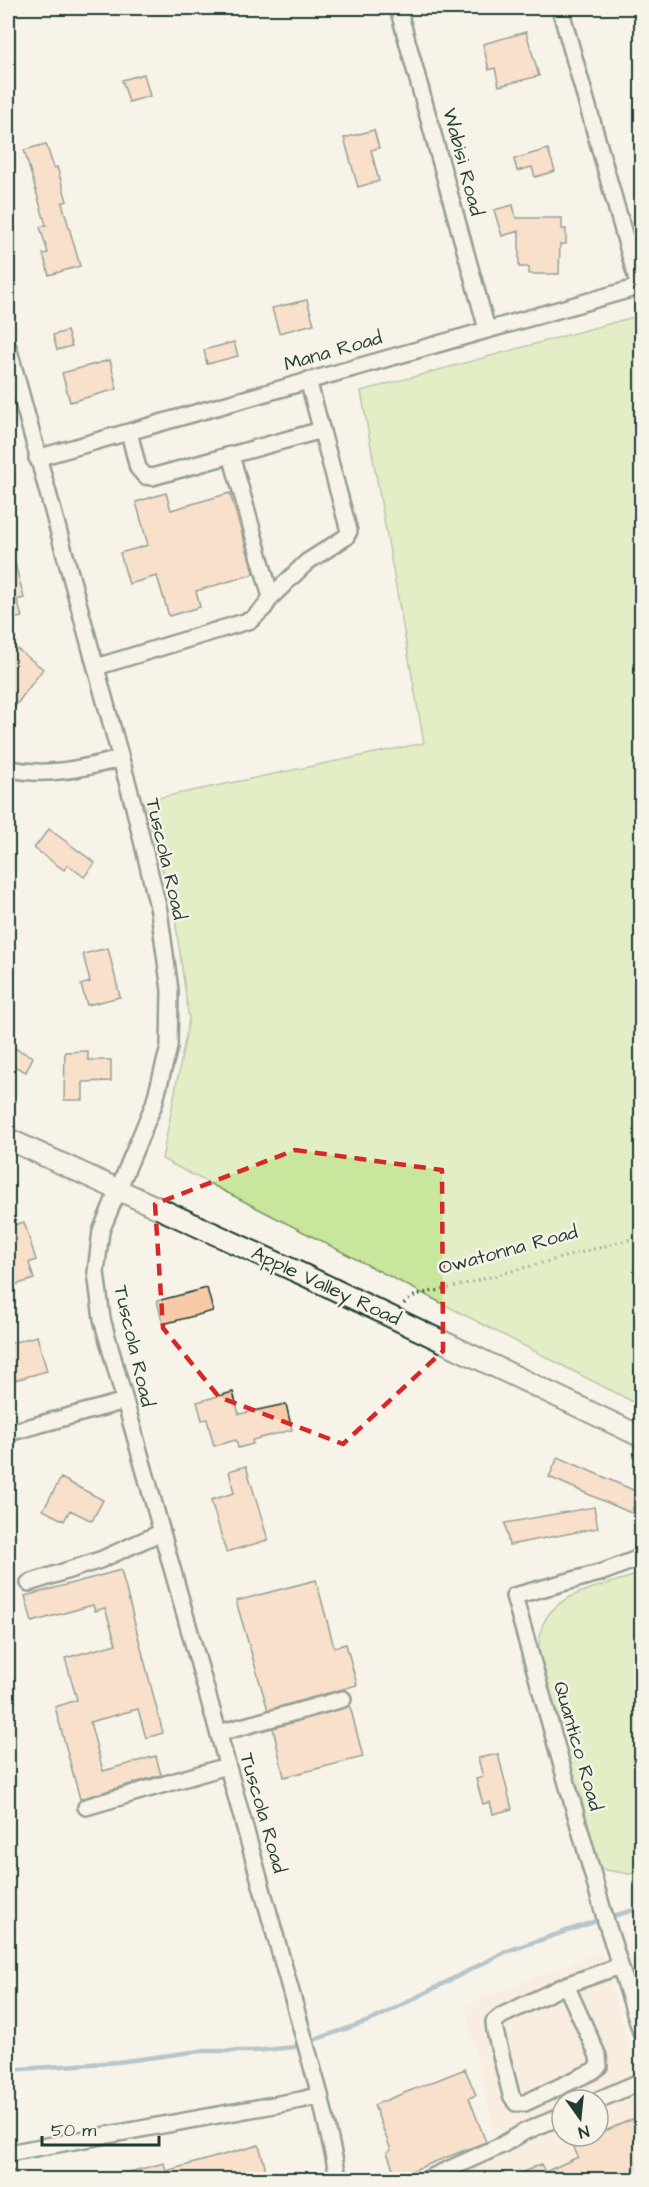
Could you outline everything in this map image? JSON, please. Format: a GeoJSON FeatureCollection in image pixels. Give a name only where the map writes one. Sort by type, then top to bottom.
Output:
{"type":"FeatureCollection","features":[{"type":"Feature","properties":{"kind":"main road","name":"Apple Valley Road"},"geometry":{"type":"LineString","coordinates":[[8,1139],[274,1260],[642,1437]]}},
{"type":"Feature","properties":{"kind":"street","name":"Wabisi Road"},"geometry":{"type":"LineString","coordinates":[[398,8],[487,329]]}},
{"type":"Feature","properties":{"kind":"street"},"geometry":{"type":"LineString","coordinates":[[560,8],[640,286]]}},
{"type":"Feature","properties":{"kind":"street","name":"Mana Road"},"geometry":{"type":"LineString","coordinates":[[37,458],[640,286]]}},
{"type":"Feature","properties":{"kind":"street","name":"Tuscola Road"},"geometry":{"type":"LineString","coordinates":[[8,347],[96,667],[159,911],[170,990],[169,1047],[154,1104],[101,1231],[96,1272],[102,1319],[320,2095],[339,2180]]}},
{"type":"Feature","properties":{"kind":"street"},"geometry":{"type":"LineString","coordinates":[[96,667],[251,620],[307,562],[346,537],[350,531],[308,380]]}},
{"type":"Feature","properties":{"kind":"street"},"geometry":{"type":"LineString","coordinates":[[129,432],[138,468],[145,476],[152,477],[322,429]]}},
{"type":"Feature","properties":{"kind":"street"},"geometry":{"type":"LineString","coordinates":[[231,455],[271,597]]}},
{"type":"Feature","properties":{"kind":"street"},"geometry":{"type":"LineString","coordinates":[[8,768],[48,772],[120,759]]}},
{"type":"Feature","properties":{"kind":"street"},"geometry":{"type":"LineString","coordinates":[[8,1433],[125,1401]]}},
{"type":"Feature","properties":{"kind":"street"},"geometry":{"type":"LineString","coordinates":[[29,1583],[100,1560],[162,1533]]}},
{"type":"Feature","properties":{"kind":"street","name":"Quantico Road"},"geometry":{"type":"LineString","coordinates":[[642,1557],[603,1572],[514,1596],[605,1918],[642,2035]]}},
{"type":"Feature","properties":{"kind":"street"},"geometry":{"type":"LineString","coordinates":[[219,1733],[343,1699]]}},
{"type":"Feature","properties":{"kind":"street"},"geometry":{"type":"LineString","coordinates":[[86,1807],[227,1766]]}},
{"type":"Feature","properties":{"kind":"street"},"geometry":{"type":"LineString","coordinates":[[566,1985],[598,2056],[599,2066],[525,2103],[516,2103],[497,2042],[494,2022],[501,2016],[566,1985],[620,1966]]}},
{"type":"Feature","properties":{"kind":"street"},"geometry":{"type":"LineString","coordinates":[[610,2095],[642,2081]]}},
{"type":"Feature","properties":{"kind":"street"},"geometry":{"type":"LineString","coordinates":[[8,2153],[320,2095]]}},
{"type":"Feature","properties":{"kind":"street"},"geometry":{"type":"LineString","coordinates":[[425,2180],[550,2121]]}},
{"type":"Feature","properties":{"kind":"path","name":"Owatonna Road"},"geometry":{"type":"LineString","coordinates":[[394,1318],[409,1298],[420,1294],[642,1236]]}},
{"type":"Feature","properties":{"kind":"highlighted area"},"geometry":{"type":"Polygon","coordinates":[[[295,1150],[442,1170],[443,1351],[343,1444],[219,1397],[163,1328],[155,1204],[295,1150]]]}},
{"type":"Feature","properties":{"kind":"shaded area"},"geometry":{"type":"Polygon","coordinates":[[[601,1951],[641,2086],[641,2179],[446,2180],[500,2156],[465,2006],[601,1951]]]}},
{"type":"Feature","properties":{"kind":"green space"},"geometry":{"type":"Polygon","coordinates":[[[642,315],[641,1406],[162,1159],[189,1019],[174,911],[143,801],[424,743],[361,391],[642,315]]]}},
{"type":"Feature","properties":{"kind":"green space"},"geometry":{"type":"Polygon","coordinates":[[[641,1573],[641,1872],[629,1874],[595,1868],[539,1645],[543,1624],[550,1612],[560,1603],[586,1590],[641,1573]]]}},
{"type":"Feature","properties":{"kind":"building"},"geometry":{"type":"Polygon","coordinates":[[[526,32],[539,76],[499,86],[495,68],[489,70],[483,44],[526,32]]]}},
{"type":"Feature","properties":{"kind":"building"},"geometry":{"type":"Polygon","coordinates":[[[144,74],[150,96],[129,102],[122,80],[144,74]]]}},
{"type":"Feature","properties":{"kind":"building"},"geometry":{"type":"Polygon","coordinates":[[[374,130],[379,148],[371,150],[379,181],[358,187],[344,138],[374,130]]]}},
{"type":"Feature","properties":{"kind":"building"},"geometry":{"type":"Polygon","coordinates":[[[46,144],[54,168],[57,167],[67,201],[62,203],[80,266],[49,275],[43,254],[48,253],[40,227],[46,225],[24,150],[46,144]]]}},
{"type":"Feature","properties":{"kind":"building"},"geometry":{"type":"Polygon","coordinates":[[[548,149],[555,171],[535,177],[532,167],[517,171],[514,159],[548,149]]]}},
{"type":"Feature","properties":{"kind":"building"},"geometry":{"type":"Polygon","coordinates":[[[513,205],[516,218],[562,218],[562,229],[566,229],[566,244],[560,244],[559,274],[529,274],[529,267],[519,267],[519,231],[502,236],[494,210],[513,205]]]}},
{"type":"Feature","properties":{"kind":"building"},"geometry":{"type":"Polygon","coordinates":[[[307,300],[314,324],[279,333],[272,308],[307,300]]]}},
{"type":"Feature","properties":{"kind":"building"},"geometry":{"type":"Polygon","coordinates":[[[67,331],[72,346],[57,350],[53,335],[67,331]]]}},
{"type":"Feature","properties":{"kind":"building"},"geometry":{"type":"Polygon","coordinates":[[[234,342],[238,356],[207,364],[204,350],[234,342]]]}},
{"type":"Feature","properties":{"kind":"building"},"geometry":{"type":"Polygon","coordinates":[[[110,360],[117,389],[70,402],[62,373],[110,360]]]}},
{"type":"Feature","properties":{"kind":"building"},"geometry":{"type":"Polygon","coordinates":[[[166,493],[171,510],[230,493],[254,574],[196,591],[200,607],[169,616],[157,576],[129,584],[120,553],[148,545],[136,502],[166,493]]]}},
{"type":"Feature","properties":{"kind":"building"},"geometry":{"type":"Polygon","coordinates":[[[12,552],[24,598],[17,600],[22,617],[8,620],[8,553],[12,552]]]}},
{"type":"Feature","properties":{"kind":"building"},"geometry":{"type":"Polygon","coordinates":[[[8,642],[43,669],[8,716],[8,642]]]}},
{"type":"Feature","properties":{"kind":"building"},"geometry":{"type":"Polygon","coordinates":[[[49,829],[95,863],[84,877],[68,865],[64,870],[34,848],[49,829]]]}},
{"type":"Feature","properties":{"kind":"building"},"geometry":{"type":"Polygon","coordinates":[[[108,948],[120,997],[87,1005],[81,985],[90,982],[83,954],[108,948]]]}},
{"type":"Feature","properties":{"kind":"building"},"geometry":{"type":"Polygon","coordinates":[[[8,1045],[33,1057],[26,1072],[8,1063],[8,1045]]]}},
{"type":"Feature","properties":{"kind":"building"},"geometry":{"type":"Polygon","coordinates":[[[88,1051],[88,1060],[111,1060],[111,1081],[83,1082],[83,1100],[64,1100],[65,1052],[88,1051]]]}},
{"type":"Feature","properties":{"kind":"building"},"geometry":{"type":"Polygon","coordinates":[[[24,1222],[36,1260],[29,1263],[34,1279],[15,1285],[8,1260],[8,1227],[24,1222]]]}},
{"type":"Feature","properties":{"kind":"building"},"geometry":{"type":"Polygon","coordinates":[[[207,1288],[213,1311],[163,1324],[157,1301],[207,1288]]]}},
{"type":"Feature","properties":{"kind":"building"},"geometry":{"type":"Polygon","coordinates":[[[37,1336],[47,1371],[8,1382],[8,1344],[37,1336]]]}},
{"type":"Feature","properties":{"kind":"building"},"geometry":{"type":"Polygon","coordinates":[[[233,1392],[239,1414],[286,1404],[292,1430],[252,1440],[253,1444],[238,1448],[236,1440],[214,1446],[207,1419],[202,1420],[197,1402],[233,1392]]]}},
{"type":"Feature","properties":{"kind":"building"},"geometry":{"type":"Polygon","coordinates":[[[558,1457],[640,1493],[631,1513],[549,1477],[558,1457]]]}},
{"type":"Feature","properties":{"kind":"building"},"geometry":{"type":"Polygon","coordinates":[[[246,1466],[268,1540],[226,1552],[211,1500],[234,1493],[229,1471],[246,1466]]]}},
{"type":"Feature","properties":{"kind":"building"},"geometry":{"type":"Polygon","coordinates":[[[61,1478],[103,1500],[92,1521],[70,1510],[64,1521],[43,1510],[61,1478]]]}},
{"type":"Feature","properties":{"kind":"building"},"geometry":{"type":"Polygon","coordinates":[[[594,1507],[598,1528],[509,1545],[505,1523],[594,1507]]]}},
{"type":"Feature","properties":{"kind":"building"},"geometry":{"type":"Polygon","coordinates":[[[121,1570],[163,1733],[146,1738],[138,1709],[90,1722],[103,1771],[156,1756],[161,1775],[80,1799],[55,1707],[77,1700],[65,1658],[116,1644],[105,1608],[95,1611],[93,1605],[32,1622],[25,1596],[121,1570]]]}},
{"type":"Feature","properties":{"kind":"building"},"geometry":{"type":"Polygon","coordinates":[[[316,1580],[334,1647],[346,1644],[357,1685],[268,1710],[236,1601],[316,1580]]]}},
{"type":"Feature","properties":{"kind":"building"},"geometry":{"type":"Polygon","coordinates":[[[350,1706],[363,1757],[284,1777],[273,1728],[350,1706]]]}},
{"type":"Feature","properties":{"kind":"building"},"geometry":{"type":"Polygon","coordinates":[[[498,1754],[512,1809],[493,1814],[490,1802],[483,1804],[476,1779],[483,1777],[478,1758],[498,1754]]]}},
{"type":"Feature","properties":{"kind":"building"},"geometry":{"type":"Polygon","coordinates":[[[465,2069],[476,2095],[469,2098],[486,2142],[396,2177],[387,2152],[391,2150],[374,2105],[465,2069]]]}},
{"type":"Feature","properties":{"kind":"building"},"geometry":{"type":"Polygon","coordinates":[[[642,2115],[642,2180],[506,2180],[541,2164],[545,2172],[578,2157],[574,2148],[610,2148],[610,2129],[642,2115]]]}},
{"type":"Feature","properties":{"kind":"building"},"geometry":{"type":"Polygon","coordinates":[[[259,2145],[266,2170],[234,2180],[119,2180],[118,2175],[164,2163],[166,2171],[259,2145]]]}},
{"type":"Feature","properties":{"kind":"waterway"},"geometry":{"type":"LineString","coordinates":[[8,2070],[118,2062],[200,2051],[255,2051],[294,2047],[374,2019],[505,1952],[642,1908]]}}]}
